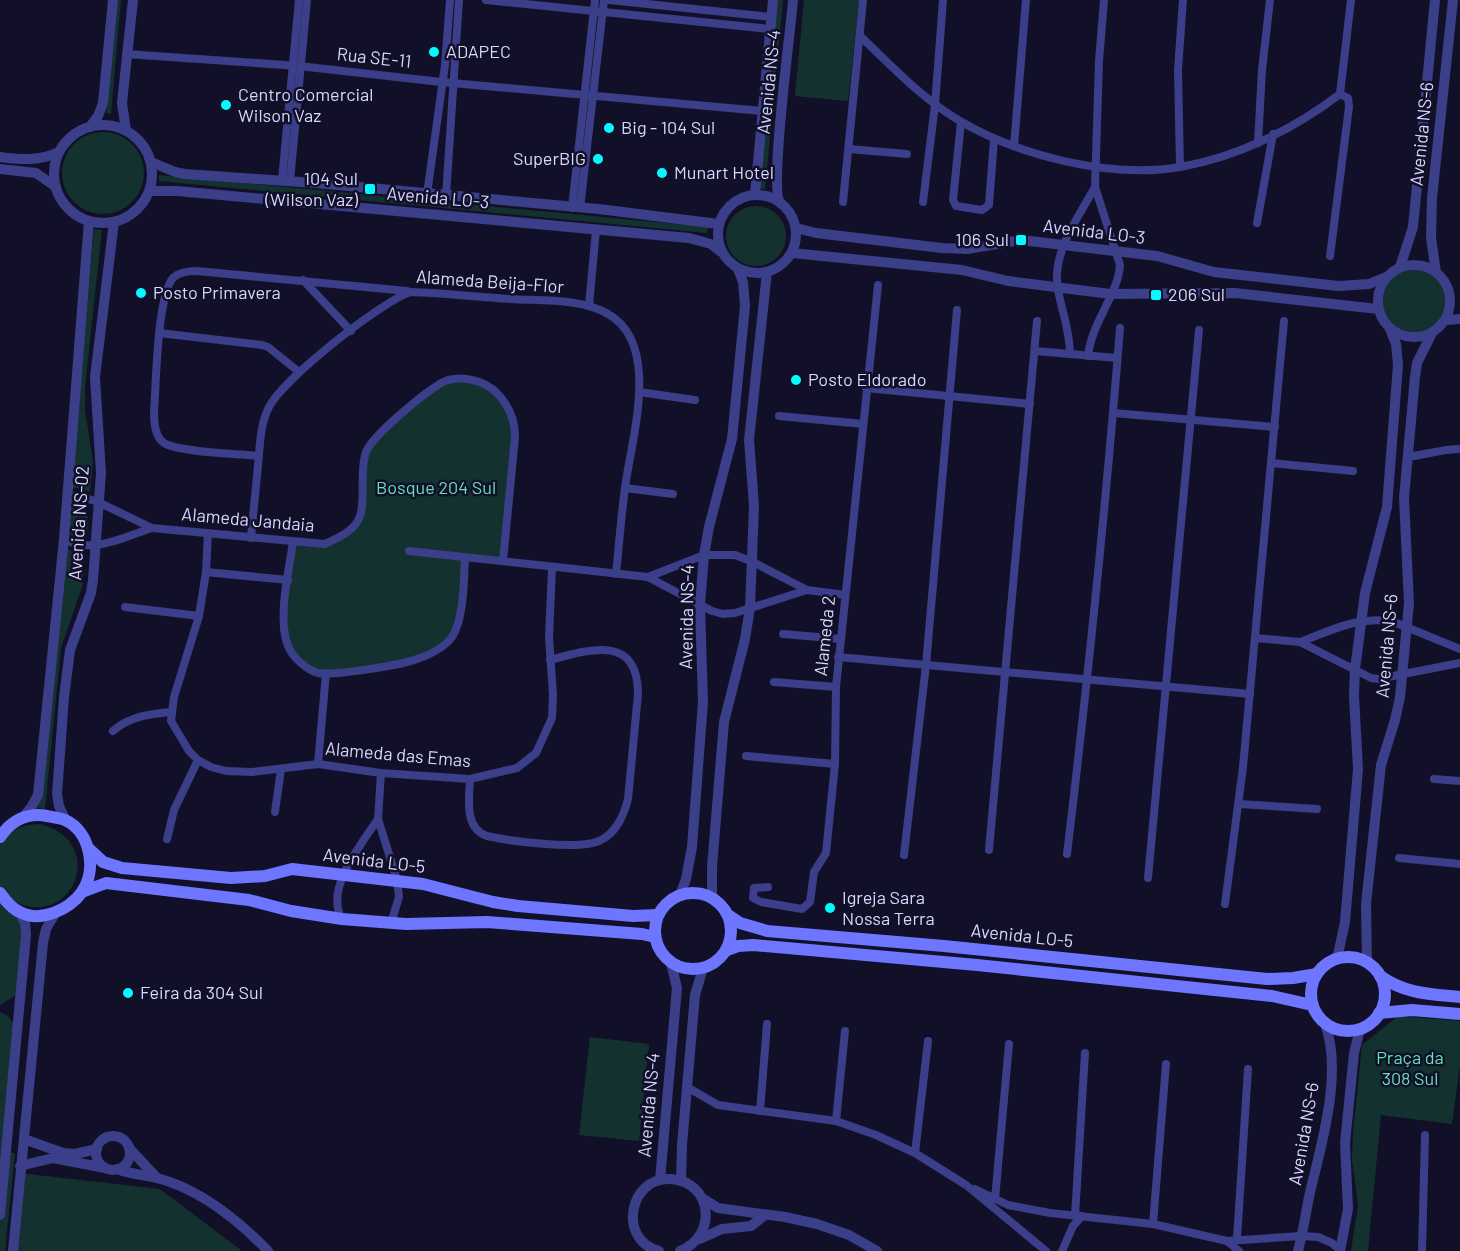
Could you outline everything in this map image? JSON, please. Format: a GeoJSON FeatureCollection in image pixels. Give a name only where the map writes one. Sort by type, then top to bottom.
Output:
{"type":"FeatureCollection","features":[{"type":"Feature","properties":{"kind":"main road"},"geometry":{"type":"LineString","coordinates":[[0,837],[5,830],[24,816],[44,815],[66,821]]}},
{"type":"Feature","properties":{"kind":"main road","name":"Avenida LO-5"},"geometry":{"type":"LineString","coordinates":[[66,821],[103,862],[122,868],[231,878],[265,876],[291,869],[397,880],[444,888],[493,902],[518,906],[633,916],[658,915]]}},
{"type":"Feature","properties":{"kind":"main road"},"geometry":{"type":"LineString","coordinates":[[82,892],[90,872],[90,849]]}},
{"type":"Feature","properties":{"kind":"main road"},"geometry":{"type":"LineString","coordinates":[[0,893],[19,912],[41,916],[56,912],[82,892],[100,884],[115,884],[249,900],[291,911],[342,919],[391,923],[505,923],[655,937]]}},
{"type":"Feature","properties":{"kind":"main road"},"geometry":{"type":"LineString","coordinates":[[696,893],[712,898],[728,915],[731,939],[727,950],[717,962],[703,968],[687,969],[671,963],[659,949],[655,937],[658,915],[671,900],[680,895],[696,893]]}},
{"type":"Feature","properties":{"kind":"main road","name":"Avenida LO-5"},"geometry":{"type":"LineString","coordinates":[[728,915],[740,923],[767,931],[944,946],[1267,979],[1317,974]]}},
{"type":"Feature","properties":{"kind":"main road","name":"Avenida LO-5"},"geometry":{"type":"LineString","coordinates":[[727,950],[738,946],[753,945],[977,965],[1272,996],[1312,1005]]}},
{"type":"Feature","properties":{"kind":"main road"},"geometry":{"type":"LineString","coordinates":[[1380,976],[1384,988],[1384,1001],[1380,1013],[1360,1029],[1348,1031],[1336,1029],[1317,1015],[1312,1005],[1312,984],[1326,964],[1338,958],[1347,957],[1367,962],[1380,976],[1404,990],[1460,997]]}},
{"type":"Feature","properties":{"kind":"main road"},"geometry":{"type":"LineString","coordinates":[[1380,1013],[1412,1010],[1460,1014]]}},
{"type":"Feature","properties":{"kind":"street"},"geometry":{"type":"LineString","coordinates":[[90,127],[103,103],[113,0]]}},
{"type":"Feature","properties":{"kind":"street"},"geometry":{"type":"LineString","coordinates":[[126,130],[122,103],[133,0]]}},
{"type":"Feature","properties":{"kind":"street"},"geometry":{"type":"LineString","coordinates":[[286,181],[299,0]]}},
{"type":"Feature","properties":{"kind":"street"},"geometry":{"type":"LineString","coordinates":[[296,66],[307,0]]}},
{"type":"Feature","properties":{"kind":"street"},"geometry":{"type":"LineString","coordinates":[[427,194],[445,65],[450,0]]}},
{"type":"Feature","properties":{"kind":"street"},"geometry":{"type":"LineString","coordinates":[[446,196],[459,0]]}},
{"type":"Feature","properties":{"kind":"street"},"geometry":{"type":"LineString","coordinates":[[486,0],[770,29]]}},
{"type":"Feature","properties":{"kind":"street"},"geometry":{"type":"LineString","coordinates":[[577,208],[598,12],[595,0]]}},
{"type":"Feature","properties":{"kind":"street"},"geometry":{"type":"LineString","coordinates":[[598,12],[604,0]]}},
{"type":"Feature","properties":{"kind":"street"},"geometry":{"type":"LineString","coordinates":[[609,0],[771,17]]}},
{"type":"Feature","properties":{"kind":"street","name":"Avenida NS-4"},"geometry":{"type":"LineString","coordinates":[[755,195],[773,0]]}},
{"type":"Feature","properties":{"kind":"street","name":"Avenida NS-4"},"geometry":{"type":"LineString","coordinates":[[780,202],[777,193],[776,165],[793,0]]}},
{"type":"Feature","properties":{"kind":"street"},"geometry":{"type":"LineString","coordinates":[[843,202],[863,0]]}},
{"type":"Feature","properties":{"kind":"street"},"geometry":{"type":"LineString","coordinates":[[923,202],[935,105],[943,0]]}},
{"type":"Feature","properties":{"kind":"street"},"geometry":{"type":"LineString","coordinates":[[1014,146],[1026,0]]}},
{"type":"Feature","properties":{"kind":"street"},"geometry":{"type":"LineString","coordinates":[[1088,356],[1093,331],[1119,278],[1120,265],[1095,187],[1099,61],[1104,0]]}},
{"type":"Feature","properties":{"kind":"street"},"geometry":{"type":"LineString","coordinates":[[1180,167],[1178,70],[1183,0]]}},
{"type":"Feature","properties":{"kind":"street"},"geometry":{"type":"LineString","coordinates":[[1258,143],[1262,70],[1270,0]]}},
{"type":"Feature","properties":{"kind":"street"},"geometry":{"type":"LineString","coordinates":[[860,36],[935,105],[994,139],[1058,159],[1096,166],[1154,169],[1180,167],[1223,156],[1258,143],[1317,111],[1340,94],[1351,0]]}},
{"type":"Feature","properties":{"kind":"street","name":"Avenida NS-6"},"geometry":{"type":"LineString","coordinates":[[1400,267],[1413,227],[1435,0]]}},
{"type":"Feature","properties":{"kind":"street","name":"Avenida NS-6"},"geometry":{"type":"LineString","coordinates":[[1436,272],[1431,238],[1432,198],[1453,0]]}},
{"type":"Feature","properties":{"kind":"street","name":"Rua SE-11"},"geometry":{"type":"LineString","coordinates":[[126,54],[296,66],[441,82],[762,111]]}},
{"type":"Feature","properties":{"kind":"street"},"geometry":{"type":"LineString","coordinates":[[1330,256],[1348,107],[1348,98],[1340,94]]}},
{"type":"Feature","properties":{"kind":"street"},"geometry":{"type":"LineString","coordinates":[[961,122],[953,200],[956,206],[982,210],[989,205],[994,139]]}},
{"type":"Feature","properties":{"kind":"street"},"geometry":{"type":"LineString","coordinates":[[108,125],[126,130],[142,144],[151,162],[153,177],[150,191],[142,205],[129,216],[114,222],[89,221],[75,214],[63,202],[56,187],[55,163],[59,152],[72,136],[90,127],[108,125]]}},
{"type":"Feature","properties":{"kind":"street"},"geometry":{"type":"LineString","coordinates":[[1257,223],[1273,134]]}},
{"type":"Feature","properties":{"kind":"street"},"geometry":{"type":"LineString","coordinates":[[849,148],[907,154]]}},
{"type":"Feature","properties":{"kind":"street"},"geometry":{"type":"LineString","coordinates":[[0,157],[29,160],[47,158],[59,152]]}},
{"type":"Feature","properties":{"kind":"street","name":"Avenida LO-3"},"geometry":{"type":"LineString","coordinates":[[151,162],[185,174],[577,208],[718,224]]}},
{"type":"Feature","properties":{"kind":"street"},"geometry":{"type":"LineString","coordinates":[[0,169],[36,173],[56,187]]}},
{"type":"Feature","properties":{"kind":"street"},"geometry":{"type":"LineString","coordinates":[[1070,354],[1070,338],[1057,288],[1059,256],[1095,187]]}},
{"type":"Feature","properties":{"kind":"street","name":"Avenida LO-3"},"geometry":{"type":"LineString","coordinates":[[150,191],[177,191],[689,238],[711,244],[720,250]]}},
{"type":"Feature","properties":{"kind":"street"},"geometry":{"type":"LineString","coordinates":[[755,195],[768,196],[780,202],[786,208],[796,228],[796,241],[792,253],[785,263],[767,272],[750,274],[738,270],[728,262],[720,250],[717,238],[718,224],[723,214],[731,204],[755,195]]}},
{"type":"Feature","properties":{"kind":"street","name":"Avenida NS-02"},"geometry":{"type":"LineString","coordinates":[[24,816],[38,795],[64,539],[89,221]]}},
{"type":"Feature","properties":{"kind":"street","name":"Avenida NS-02"},"geometry":{"type":"LineString","coordinates":[[66,821],[59,806],[57,794],[64,693],[70,650],[91,593],[101,473],[95,377],[114,222]]}},
{"type":"Feature","properties":{"kind":"street","name":"Avenida LO-3"},"geometry":{"type":"LineString","coordinates":[[796,228],[816,233],[942,248],[967,249],[1022,240],[1157,256],[1214,272],[1338,286],[1369,284],[1386,278]]}},
{"type":"Feature","properties":{"kind":"street"},"geometry":{"type":"LineString","coordinates":[[589,306],[596,230]]}},
{"type":"Feature","properties":{"kind":"street"},"geometry":{"type":"LineString","coordinates":[[792,253],[962,270],[1008,281],[1110,294],[1235,293],[1378,309]]}},
{"type":"Feature","properties":{"kind":"street"},"geometry":{"type":"LineString","coordinates":[[1449,288],[1451,304],[1446,320],[1432,333],[1418,338],[1403,336],[1390,329],[1378,309],[1380,287],[1386,278],[1400,267],[1425,266],[1436,272],[1449,288],[1460,292]]}},
{"type":"Feature","properties":{"kind":"street","name":"Avenida NS-4"},"geometry":{"type":"LineString","coordinates":[[680,895],[686,879],[692,847],[704,702],[700,605],[704,555],[732,439],[745,306],[743,282],[738,270]]}},
{"type":"Feature","properties":{"kind":"street"},"geometry":{"type":"LineString","coordinates":[[259,456],[182,448],[165,444],[158,436],[154,425],[154,412],[159,333],[165,299],[173,278],[180,274],[197,271],[410,292]]}},
{"type":"Feature","properties":{"kind":"street"},"geometry":{"type":"LineString","coordinates":[[712,898],[712,867],[724,723],[745,639],[750,608],[754,506],[749,440],[767,272]]}},
{"type":"Feature","properties":{"kind":"street"},"geometry":{"type":"LineString","coordinates":[[303,280],[351,331]]}},
{"type":"Feature","properties":{"kind":"street","name":"Alameda 2"},"geometry":{"type":"LineString","coordinates":[[768,887],[754,888],[753,898],[761,902],[802,909],[810,902],[814,872],[826,853],[835,764],[838,657],[878,285]]}},
{"type":"Feature","properties":{"kind":"street","name":"Alameda Beija-Flor"},"geometry":{"type":"LineString","coordinates":[[250,538],[262,430],[269,407],[299,372],[377,309],[398,296],[410,292],[589,306],[608,314],[621,323],[630,334],[639,368],[639,392],[625,488],[616,574]]}},
{"type":"Feature","properties":{"kind":"street"},"geometry":{"type":"LineString","coordinates":[[904,855],[926,664],[957,310]]}},
{"type":"Feature","properties":{"kind":"street"},"geometry":{"type":"LineString","coordinates":[[1446,320],[1460,319]]}},
{"type":"Feature","properties":{"kind":"street"},"geometry":{"type":"LineString","coordinates":[[989,850],[1037,321]]}},
{"type":"Feature","properties":{"kind":"street"},"geometry":{"type":"LineString","coordinates":[[1225,904],[1239,804],[1284,321]]}},
{"type":"Feature","properties":{"kind":"street"},"geometry":{"type":"LineString","coordinates":[[1067,854],[1088,678],[1120,328]]}},
{"type":"Feature","properties":{"kind":"street","name":"Avenida NS-6"},"geometry":{"type":"LineString","coordinates":[[1338,958],[1345,922],[1358,769],[1354,696],[1355,669],[1368,577],[1384,521],[1388,493],[1398,365],[1396,344],[1390,329]]}},
{"type":"Feature","properties":{"kind":"street"},"geometry":{"type":"LineString","coordinates":[[1148,878],[1199,330]]}},
{"type":"Feature","properties":{"kind":"street"},"geometry":{"type":"LineString","coordinates":[[159,333],[262,345],[275,352],[299,372]]}},
{"type":"Feature","properties":{"kind":"street","name":"Avenida NS-6"},"geometry":{"type":"LineString","coordinates":[[1367,962],[1366,904],[1380,772],[1395,720],[1409,596],[1404,498],[1407,457],[1417,363],[1432,333]]}},
{"type":"Feature","properties":{"kind":"street"},"geometry":{"type":"LineString","coordinates":[[1035,351],[1118,358]]}},
{"type":"Feature","properties":{"kind":"street","name":"Alameda Jandaia"},"geometry":{"type":"LineString","coordinates":[[67,498],[79,496],[98,502],[152,528],[325,544],[346,534],[360,517],[366,451],[378,435],[428,391],[448,380],[472,380],[489,387],[501,397],[515,420],[503,561]]}},
{"type":"Feature","properties":{"kind":"street"},"geometry":{"type":"LineString","coordinates":[[866,388],[1030,404]]}},
{"type":"Feature","properties":{"kind":"street"},"geometry":{"type":"LineString","coordinates":[[639,392],[695,400]]}},
{"type":"Feature","properties":{"kind":"street"},"geometry":{"type":"LineString","coordinates":[[1114,413],[1275,427]]}},
{"type":"Feature","properties":{"kind":"street"},"geometry":{"type":"LineString","coordinates":[[779,416],[863,424]]}},
{"type":"Feature","properties":{"kind":"street"},"geometry":{"type":"LineString","coordinates":[[1407,457],[1460,449]]}},
{"type":"Feature","properties":{"kind":"street"},"geometry":{"type":"LineString","coordinates":[[1271,463],[1353,471]]}},
{"type":"Feature","properties":{"kind":"street"},"geometry":{"type":"LineString","coordinates":[[625,488],[673,494]]}},
{"type":"Feature","properties":{"kind":"street","name":"Alameda Jandaia"},"geometry":{"type":"LineString","coordinates":[[94,547],[152,528]]}},
{"type":"Feature","properties":{"kind":"street"},"geometry":{"type":"LineString","coordinates":[[167,839],[174,810],[198,760],[189,751],[171,721],[171,712],[199,616],[206,572],[208,533]]}},
{"type":"Feature","properties":{"kind":"street"},"geometry":{"type":"LineString","coordinates":[[64,539],[73,544],[94,547]]}},
{"type":"Feature","properties":{"kind":"street"},"geometry":{"type":"LineString","coordinates":[[293,542],[284,627],[288,647],[300,662],[317,673],[340,673],[415,660],[435,651],[452,638],[458,620],[465,557]]}},
{"type":"Feature","properties":{"kind":"street"},"geometry":{"type":"LineString","coordinates":[[409,551],[648,577],[700,605],[723,614],[735,613],[807,590]]}},
{"type":"Feature","properties":{"kind":"street"},"geometry":{"type":"LineString","coordinates":[[648,577],[704,555],[735,555],[807,590],[846,595]]}},
{"type":"Feature","properties":{"kind":"street","name":"Alameda das Emas"},"geometry":{"type":"LineString","coordinates":[[198,760],[226,771],[252,772],[318,764],[381,773],[470,779],[517,768],[536,753],[552,718],[549,621],[552,568]]}},
{"type":"Feature","properties":{"kind":"street"},"geometry":{"type":"LineString","coordinates":[[206,572],[288,580]]}},
{"type":"Feature","properties":{"kind":"street"},"geometry":{"type":"LineString","coordinates":[[125,607],[199,616]]}},
{"type":"Feature","properties":{"kind":"street"},"geometry":{"type":"LineString","coordinates":[[1300,642],[1362,620],[1383,620],[1460,649]]}},
{"type":"Feature","properties":{"kind":"street"},"geometry":{"type":"LineString","coordinates":[[783,634],[840,639]]}},
{"type":"Feature","properties":{"kind":"street"},"geometry":{"type":"LineString","coordinates":[[1255,638],[1300,642],[1371,678],[1378,679],[1460,663]]}},
{"type":"Feature","properties":{"kind":"street"},"geometry":{"type":"LineString","coordinates":[[470,779],[469,802],[474,828],[487,836],[568,844],[599,842],[609,836],[624,816],[628,799],[638,694],[638,680],[632,662],[625,654],[611,651],[574,654],[550,660]]}},
{"type":"Feature","properties":{"kind":"street"},"geometry":{"type":"LineString","coordinates":[[838,657],[1250,694]]}},
{"type":"Feature","properties":{"kind":"street"},"geometry":{"type":"LineString","coordinates":[[318,764],[326,673]]}},
{"type":"Feature","properties":{"kind":"street"},"geometry":{"type":"LineString","coordinates":[[774,682],[836,687]]}},
{"type":"Feature","properties":{"kind":"street"},"geometry":{"type":"LineString","coordinates":[[113,731],[122,722],[137,717],[171,712]]}},
{"type":"Feature","properties":{"kind":"street"},"geometry":{"type":"LineString","coordinates":[[746,756],[835,764]]}},
{"type":"Feature","properties":{"kind":"street"},"geometry":{"type":"LineString","coordinates":[[275,812],[280,769]]}},
{"type":"Feature","properties":{"kind":"street"},"geometry":{"type":"LineString","coordinates":[[381,773],[378,819],[397,880],[399,897],[391,923]]}},
{"type":"Feature","properties":{"kind":"street"},"geometry":{"type":"LineString","coordinates":[[1434,779],[1460,781]]}},
{"type":"Feature","properties":{"kind":"street"},"geometry":{"type":"LineString","coordinates":[[1239,804],[1317,809]]}},
{"type":"Feature","properties":{"kind":"street"},"geometry":{"type":"LineString","coordinates":[[342,919],[337,911],[337,904],[342,875],[378,819]]}},
{"type":"Feature","properties":{"kind":"street"},"geometry":{"type":"LineString","coordinates":[[1399,858],[1460,864]]}},
{"type":"Feature","properties":{"kind":"street"},"geometry":{"type":"LineString","coordinates":[[0,1215],[27,935],[25,923],[19,912]]}},
{"type":"Feature","properties":{"kind":"street"},"geometry":{"type":"LineString","coordinates":[[13,1251],[43,943],[46,929],[56,912]]}},
{"type":"Feature","properties":{"kind":"street","name":"Avenida NS-4"},"geometry":{"type":"LineString","coordinates":[[660,1180],[677,988],[671,963]]}},
{"type":"Feature","properties":{"kind":"street","name":"Avenida NS-4"},"geometry":{"type":"LineString","coordinates":[[681,1181],[695,995],[703,968]]}},
{"type":"Feature","properties":{"kind":"street","name":"Avenida NS-6"},"geometry":{"type":"LineString","coordinates":[[1298,1251],[1323,1139],[1333,1065],[1330,1037],[1325,1023]]}},
{"type":"Feature","properties":{"kind":"street"},"geometry":{"type":"LineString","coordinates":[[760,1111],[767,1024]]}},
{"type":"Feature","properties":{"kind":"street"},"geometry":{"type":"LineString","coordinates":[[687,1087],[718,1105],[836,1121],[876,1135],[915,1153],[966,1185],[995,1199],[1026,1209],[1153,1224],[1232,1240],[1300,1236],[1326,1239],[1340,1250],[1348,1201],[1346,1134],[1354,1053],[1360,1029]]}},
{"type":"Feature","properties":{"kind":"street"},"geometry":{"type":"LineString","coordinates":[[836,1121],[845,1031]]}},
{"type":"Feature","properties":{"kind":"street"},"geometry":{"type":"LineString","coordinates":[[915,1153],[928,1041]]}},
{"type":"Feature","properties":{"kind":"street"},"geometry":{"type":"LineString","coordinates":[[995,1199],[1009,1044]]}},
{"type":"Feature","properties":{"kind":"street"},"geometry":{"type":"LineString","coordinates":[[1062,1251],[1079,1216],[1085,1053]]}},
{"type":"Feature","properties":{"kind":"street"},"geometry":{"type":"LineString","coordinates":[[1153,1224],[1166,1064]]}},
{"type":"Feature","properties":{"kind":"street"},"geometry":{"type":"LineString","coordinates":[[1239,1251],[1232,1240],[1248,1069]]}},
{"type":"Feature","properties":{"kind":"street"},"geometry":{"type":"LineString","coordinates":[[1422,1251],[1425,1135]]}},
{"type":"Feature","properties":{"kind":"street"},"geometry":{"type":"LineString","coordinates":[[111,1169],[97,1158],[97,1149],[103,1140],[113,1137],[123,1140],[157,1178]]}},
{"type":"Feature","properties":{"kind":"street"},"geometry":{"type":"LineString","coordinates":[[24,1139],[63,1153],[75,1154],[97,1149]]}},
{"type":"Feature","properties":{"kind":"street"},"geometry":{"type":"LineString","coordinates":[[111,1169],[128,1162],[129,1148]]}},
{"type":"Feature","properties":{"kind":"street"},"geometry":{"type":"LineString","coordinates":[[20,1166],[53,1158],[157,1178],[196,1194],[219,1209],[252,1234],[268,1251]]}},
{"type":"Feature","properties":{"kind":"street"},"geometry":{"type":"LineString","coordinates":[[656,1251],[644,1244],[637,1235],[632,1213],[634,1202],[640,1192],[649,1184],[660,1180],[681,1181],[718,1208],[817,1224],[849,1235],[877,1251]]}},
{"type":"Feature","properties":{"kind":"street"},"geometry":{"type":"LineString","coordinates":[[966,1185],[1046,1251]]}},
{"type":"Feature","properties":{"kind":"street"},"geometry":{"type":"LineString","coordinates":[[698,1240],[704,1230],[706,1220],[706,1209],[702,1198]]}},
{"type":"Feature","properties":{"kind":"street"},"geometry":{"type":"LineString","coordinates":[[684,1250],[698,1240],[722,1229],[751,1226],[765,1215]]}},
{"type":"Feature","properties":{"kind":"green space"},"geometry":{"type":"Polygon","coordinates":[[[117,0],[121,0],[111,114],[106,113],[117,0]]]}},
{"type":"Feature","properties":{"kind":"green space"},"geometry":{"type":"Polygon","coordinates":[[[777,0],[783,0],[765,189],[759,188],[777,0]]]}},
{"type":"Feature","properties":{"kind":"green space"},"geometry":{"type":"Polygon","coordinates":[[[804,0],[859,0],[848,101],[795,96],[804,0]]]}},
{"type":"Feature","properties":{"kind":"green space"},"geometry":{"type":"Polygon","coordinates":[[[103,132],[119,135],[132,144],[141,157],[144,173],[141,189],[132,202],[119,211],[103,214],[87,211],[74,202],[65,189],[62,173],[65,157],[74,144],[87,135],[103,132]]]}},
{"type":"Feature","properties":{"kind":"green space"},"geometry":{"type":"Polygon","coordinates":[[[159,175],[708,227],[707,233],[159,181],[159,175]]]}},
{"type":"Feature","properties":{"kind":"green space"},"geometry":{"type":"Polygon","coordinates":[[[750,206],[762,206],[773,211],[781,219],[786,236],[784,248],[773,261],[762,266],[750,266],[739,261],[731,253],[726,242],[726,230],[731,219],[739,211],[750,206]]]}},
{"type":"Feature","properties":{"kind":"green space"},"geometry":{"type":"Polygon","coordinates":[[[94,229],[102,230],[85,387],[85,410],[93,462],[90,492],[77,488],[71,489],[94,229]]]}},
{"type":"Feature","properties":{"kind":"green space"},"geometry":{"type":"Polygon","coordinates":[[[1408,270],[1420,270],[1436,279],[1443,289],[1445,301],[1443,313],[1436,323],[1420,332],[1408,332],[1397,327],[1388,318],[1383,307],[1383,295],[1388,284],[1397,275],[1408,270]]]}},
{"type":"Feature","properties":{"kind":"green space","name":"Bosque 204 Sul"},"geometry":{"type":"Polygon","coordinates":[[[448,380],[490,387],[515,420],[503,561],[465,557],[464,582],[452,638],[415,660],[317,673],[288,647],[284,627],[293,542],[325,544],[346,534],[360,517],[366,451],[378,435],[448,380]]]}},
{"type":"Feature","properties":{"kind":"green space"},"geometry":{"type":"Polygon","coordinates":[[[75,498],[83,500],[88,523],[85,534],[76,541],[69,532],[71,502],[75,498]]]}},
{"type":"Feature","properties":{"kind":"green space"},"geometry":{"type":"Polygon","coordinates":[[[67,548],[72,551],[84,550],[83,584],[61,648],[45,809],[38,808],[67,548]]]}},
{"type":"Feature","properties":{"kind":"green space"},"geometry":{"type":"Polygon","coordinates":[[[40,824],[60,833],[73,846],[77,862],[76,878],[68,892],[56,902],[40,907],[17,903],[1,889],[0,844],[17,829],[40,824]]]}},
{"type":"Feature","properties":{"kind":"green space"},"geometry":{"type":"Polygon","coordinates":[[[0,895],[23,924],[16,995],[0,1005],[0,895]]]}},
{"type":"Feature","properties":{"kind":"green space"},"geometry":{"type":"Polygon","coordinates":[[[0,1012],[7,1015],[16,1027],[4,1152],[15,1153],[5,1251],[0,1251],[0,1012]]]}},
{"type":"Feature","properties":{"kind":"green space","name":"Praça da 308 Sul"},"geometry":{"type":"Polygon","coordinates":[[[1398,1016],[1460,1021],[1460,1065],[1452,1124],[1381,1115],[1368,1251],[1351,1251],[1358,1205],[1352,1160],[1362,1045],[1398,1016]]]}},
{"type":"Feature","properties":{"kind":"green space"},"geometry":{"type":"Polygon","coordinates":[[[590,1037],[649,1044],[639,1141],[579,1135],[590,1037]]]}},
{"type":"Feature","properties":{"kind":"green space"},"geometry":{"type":"Polygon","coordinates":[[[19,1173],[160,1189],[242,1251],[13,1251],[19,1173]]]}},
{"type":"Feature","properties":{"kind":"place","name":"ADAPEC"},"geometry":{"type":"Point","coordinates":[434,52]}},
{"type":"Feature","properties":{"kind":"place","name":"Centro Comercial Wilson Vaz"},"geometry":{"type":"Point","coordinates":[226,105]}},
{"type":"Feature","properties":{"kind":"place","name":"Big - 104 Sul"},"geometry":{"type":"Point","coordinates":[609,128]}},
{"type":"Feature","properties":{"kind":"place","name":"SuperBIG"},"geometry":{"type":"Point","coordinates":[598,159]}},
{"type":"Feature","properties":{"kind":"place","name":"Munart Hotel"},"geometry":{"type":"Point","coordinates":[662,173]}},
{"type":"Feature","properties":{"kind":"place","name":"104 Sul (Wilson Vaz)"},"geometry":{"type":"Point","coordinates":[370,189]}},
{"type":"Feature","properties":{"kind":"place","name":"106 Sul"},"geometry":{"type":"Point","coordinates":[1021,240]}},
{"type":"Feature","properties":{"kind":"place","name":"Posto Primavera"},"geometry":{"type":"Point","coordinates":[141,293]}},
{"type":"Feature","properties":{"kind":"place","name":"206 Sul"},"geometry":{"type":"Point","coordinates":[1156,295]}},
{"type":"Feature","properties":{"kind":"place","name":"Posto Eldorado"},"geometry":{"type":"Point","coordinates":[796,380]}},
{"type":"Feature","properties":{"kind":"place","name":"Igreja Sara Nossa Terra"},"geometry":{"type":"Point","coordinates":[830,908]}},
{"type":"Feature","properties":{"kind":"place","name":"Feira da 304 Sul"},"geometry":{"type":"Point","coordinates":[128,993]}}]}
